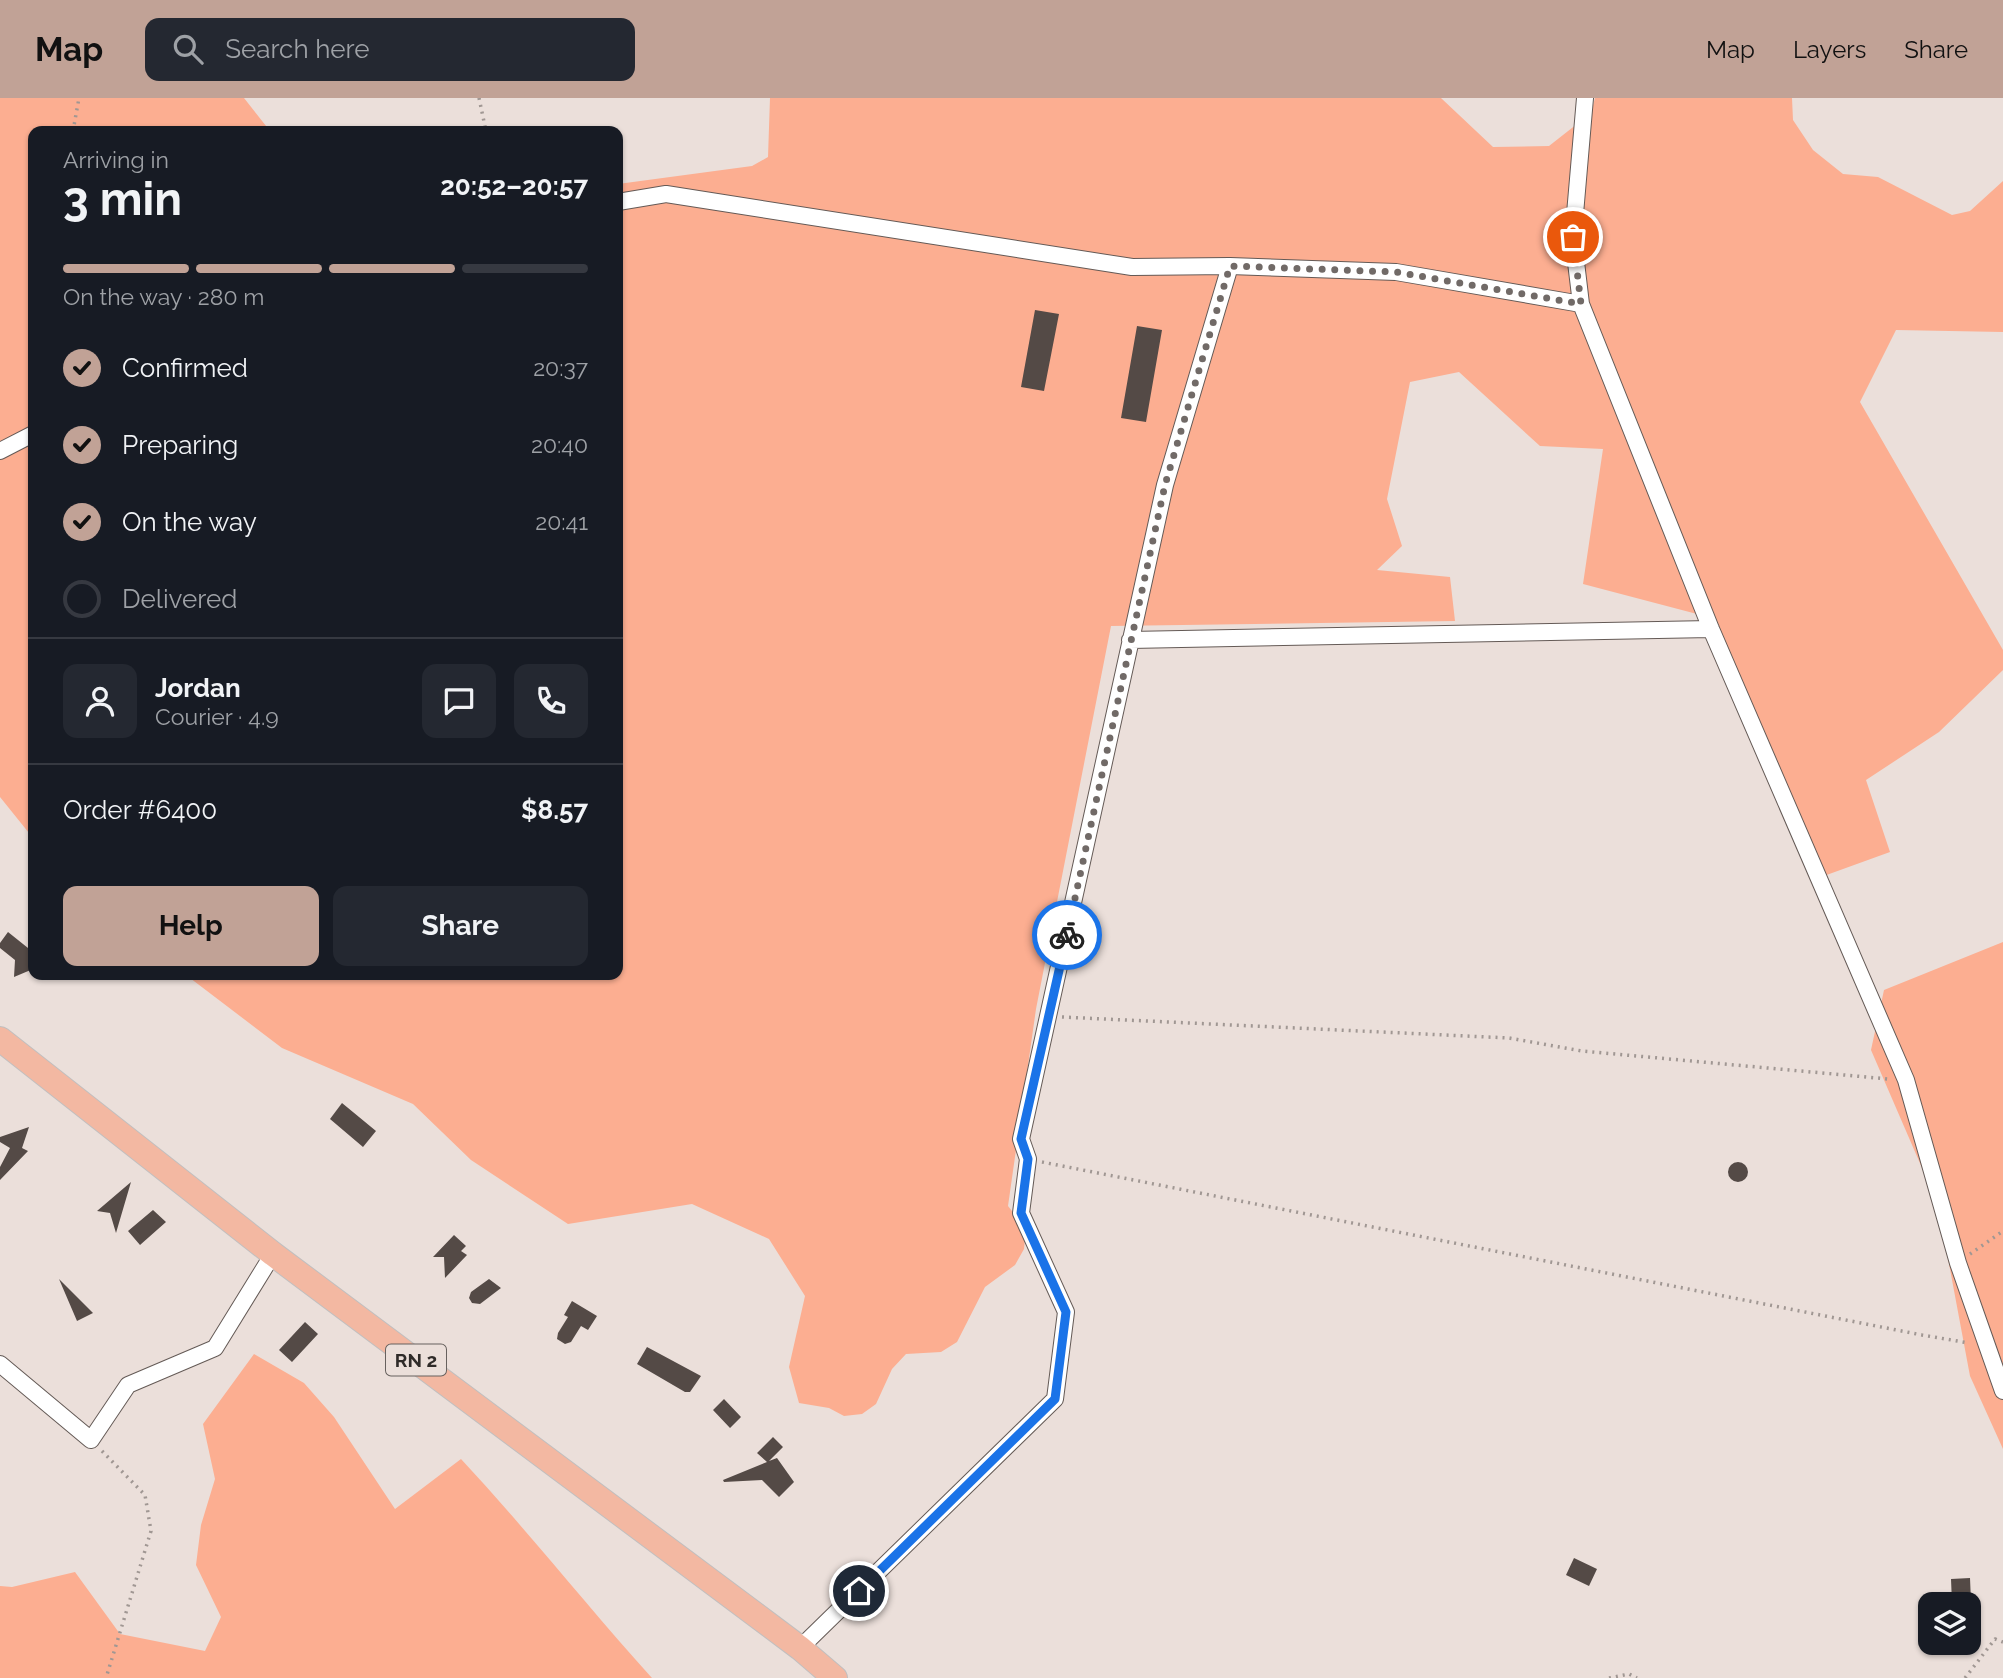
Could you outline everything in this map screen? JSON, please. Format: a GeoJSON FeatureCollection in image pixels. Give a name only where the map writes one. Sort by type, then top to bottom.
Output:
{"type":"FeatureCollection","features":[{"type":"Feature","properties":{"kind":"main road","name":"RN 2"},"geometry":{"type":"LineString","coordinates":[[0,1039],[274,1254],[800,1648],[835,1678]]}},
{"type":"Feature","properties":{"kind":"street"},"geometry":{"type":"LineString","coordinates":[[1585,98],[1573,237],[1581,304],[1712,629],[1906,1080],[1958,1263],[2003,1391]]}},
{"type":"Feature","properties":{"kind":"street"},"geometry":{"type":"LineString","coordinates":[[623,201],[666,194],[1132,267],[1230,266],[1396,272],[1581,304]]}},
{"type":"Feature","properties":{"kind":"street"},"geometry":{"type":"LineString","coordinates":[[800,1648],[1055,1399],[1066,1312],[1021,1213],[1028,1159],[1021,1139],[1165,485],[1230,266]]}},
{"type":"Feature","properties":{"kind":"street"},"geometry":{"type":"LineString","coordinates":[[0,451],[28,437]]}},
{"type":"Feature","properties":{"kind":"street"},"geometry":{"type":"LineString","coordinates":[[1130,640],[1712,629]]}},
{"type":"Feature","properties":{"kind":"street"},"geometry":{"type":"LineString","coordinates":[[0,1364],[91,1440],[128,1385],[215,1348],[274,1254]]}},
{"type":"Feature","properties":{"kind":"path"},"geometry":{"type":"LineString","coordinates":[[73,126],[79,98]]}},
{"type":"Feature","properties":{"kind":"path"},"geometry":{"type":"LineString","coordinates":[[479,98],[485,126]]}},
{"type":"Feature","properties":{"kind":"path"},"geometry":{"type":"LineString","coordinates":[[1050,1016],[1509,1038],[1582,1051],[1906,1080]]}},
{"type":"Feature","properties":{"kind":"path"},"geometry":{"type":"LineString","coordinates":[[1028,1159],[1988,1346]]}},
{"type":"Feature","properties":{"kind":"path"},"geometry":{"type":"LineString","coordinates":[[1958,1263],[2003,1231]]}},
{"type":"Feature","properties":{"kind":"path"},"geometry":{"type":"LineString","coordinates":[[91,1440],[145,1495],[151,1531],[106,1678]]}},
{"type":"Feature","properties":{"kind":"path"},"geometry":{"type":"LineString","coordinates":[[1965,1678],[1995,1639],[2003,1642]]}},
{"type":"Feature","properties":{"kind":"path"},"geometry":{"type":"LineString","coordinates":[[1609,1678],[1629,1674],[1637,1678]]}},
{"type":"Feature","properties":{"kind":"shaded area"},"geometry":{"type":"Polygon","coordinates":[[[0,98],[244,98],[266,126],[28,126],[28,832],[0,797],[0,98]]]}},
{"type":"Feature","properties":{"kind":"shaded area"},"geometry":{"type":"Polygon","coordinates":[[[770,98],[1441,98],[1493,147],[1549,146],[1591,113],[1595,98],[1792,98],[1793,120],[1813,150],[1843,174],[1878,177],[1952,215],[1970,211],[2003,181],[2003,332],[1896,330],[1860,402],[2003,650],[2003,670],[1939,732],[1866,780],[1890,852],[1821,877],[1716,619],[1583,584],[1603,449],[1540,446],[1459,372],[1410,382],[1387,499],[1402,546],[1377,570],[1450,577],[1455,621],[1111,626],[1036,1009],[1008,1206],[1026,1229],[1024,1249],[1015,1265],[985,1287],[957,1342],[941,1352],[906,1354],[892,1369],[876,1404],[862,1414],[844,1416],[829,1408],[799,1403],[789,1367],[805,1296],[769,1239],[692,1204],[568,1224],[471,1160],[413,1104],[282,1048],[193,980],[623,980],[623,183],[752,166],[768,157],[770,98]]]}},
{"type":"Feature","properties":{"kind":"shaded area"},"geometry":{"type":"Polygon","coordinates":[[[2003,942],[2003,1449],[1970,1376],[1938,1205],[1871,1050],[1884,990],[2003,942]]]}},
{"type":"Feature","properties":{"kind":"shaded area"},"geometry":{"type":"Polygon","coordinates":[[[254,1354],[304,1383],[334,1417],[395,1509],[461,1459],[652,1678],[0,1678],[0,1586],[12,1587],[75,1572],[120,1634],[205,1651],[221,1617],[196,1565],[201,1525],[215,1479],[203,1424],[254,1354]]]}},
{"type":"Feature","properties":{"kind":"building"},"geometry":{"type":"Polygon","coordinates":[[[1035,310],[1059,314],[1044,391],[1021,387],[1035,310]]]}},
{"type":"Feature","properties":{"kind":"building"},"geometry":{"type":"Polygon","coordinates":[[[1137,326],[1162,330],[1146,422],[1121,418],[1137,326]]]}},
{"type":"Feature","properties":{"kind":"building"},"geometry":{"type":"Polygon","coordinates":[[[8,932],[28,948],[28,971],[14,977],[15,960],[0,948],[0,943],[8,932]]]}},
{"type":"Feature","properties":{"kind":"building"},"geometry":{"type":"Polygon","coordinates":[[[342,1103],[376,1131],[363,1147],[330,1119],[342,1103]]]}},
{"type":"Feature","properties":{"kind":"building"},"geometry":{"type":"Polygon","coordinates":[[[29,1127],[22,1148],[28,1151],[0,1180],[0,1167],[10,1148],[0,1142],[0,1137],[29,1127]]]}},
{"type":"Feature","properties":{"kind":"building"},"geometry":{"type":"Polygon","coordinates":[[[1738,1162],[1745,1165],[1748,1172],[1745,1179],[1738,1182],[1731,1179],[1728,1172],[1731,1165],[1738,1162]]]}},
{"type":"Feature","properties":{"kind":"building"},"geometry":{"type":"Polygon","coordinates":[[[131,1182],[116,1233],[110,1213],[97,1211],[131,1182]]]}},
{"type":"Feature","properties":{"kind":"building"},"geometry":{"type":"Polygon","coordinates":[[[153,1210],[166,1222],[140,1245],[128,1231],[153,1210]]]}},
{"type":"Feature","properties":{"kind":"building"},"geometry":{"type":"Polygon","coordinates":[[[454,1235],[466,1246],[461,1251],[467,1255],[445,1278],[444,1257],[433,1257],[454,1235]]]}},
{"type":"Feature","properties":{"kind":"building"},"geometry":{"type":"Polygon","coordinates":[[[59,1279],[93,1313],[77,1321],[59,1279]]]}},
{"type":"Feature","properties":{"kind":"building"},"geometry":{"type":"Polygon","coordinates":[[[489,1279],[501,1288],[480,1304],[472,1303],[469,1298],[471,1292],[489,1279]]]}},
{"type":"Feature","properties":{"kind":"building"},"geometry":{"type":"Polygon","coordinates":[[[572,1301],[597,1316],[588,1330],[581,1326],[571,1342],[565,1344],[557,1339],[568,1317],[564,1315],[572,1301]]]}},
{"type":"Feature","properties":{"kind":"building"},"geometry":{"type":"Polygon","coordinates":[[[305,1322],[318,1334],[292,1362],[279,1350],[305,1322]]]}},
{"type":"Feature","properties":{"kind":"building"},"geometry":{"type":"Polygon","coordinates":[[[647,1347],[701,1376],[690,1392],[685,1392],[637,1364],[647,1347]]]}},
{"type":"Feature","properties":{"kind":"building"},"geometry":{"type":"Polygon","coordinates":[[[724,1399],[741,1417],[730,1428],[713,1410],[724,1399]]]}},
{"type":"Feature","properties":{"kind":"building"},"geometry":{"type":"Polygon","coordinates":[[[773,1437],[783,1447],[769,1461],[777,1458],[794,1482],[779,1497],[762,1480],[724,1482],[723,1480],[767,1462],[757,1453],[773,1437]]]}},
{"type":"Feature","properties":{"kind":"building"},"geometry":{"type":"Polygon","coordinates":[[[1574,1558],[1597,1569],[1589,1586],[1566,1575],[1574,1558]]]}},
{"type":"Feature","properties":{"kind":"building"},"geometry":{"type":"Polygon","coordinates":[[[1970,1578],[1971,1592],[1952,1592],[1951,1579],[1970,1578]]]}},
{"type":"Feature","properties":{"kind":"way so far"},"geometry":{"type":"LineString","coordinates":[[1067,935],[1165,485],[1230,266],[1396,272],[1581,304],[1573,237]]}},
{"type":"Feature","properties":{"kind":"route"},"geometry":{"type":"LineString","coordinates":[[859,1591],[1055,1399],[1066,1312],[1021,1213],[1028,1159],[1021,1139],[1067,935]]}}]}
